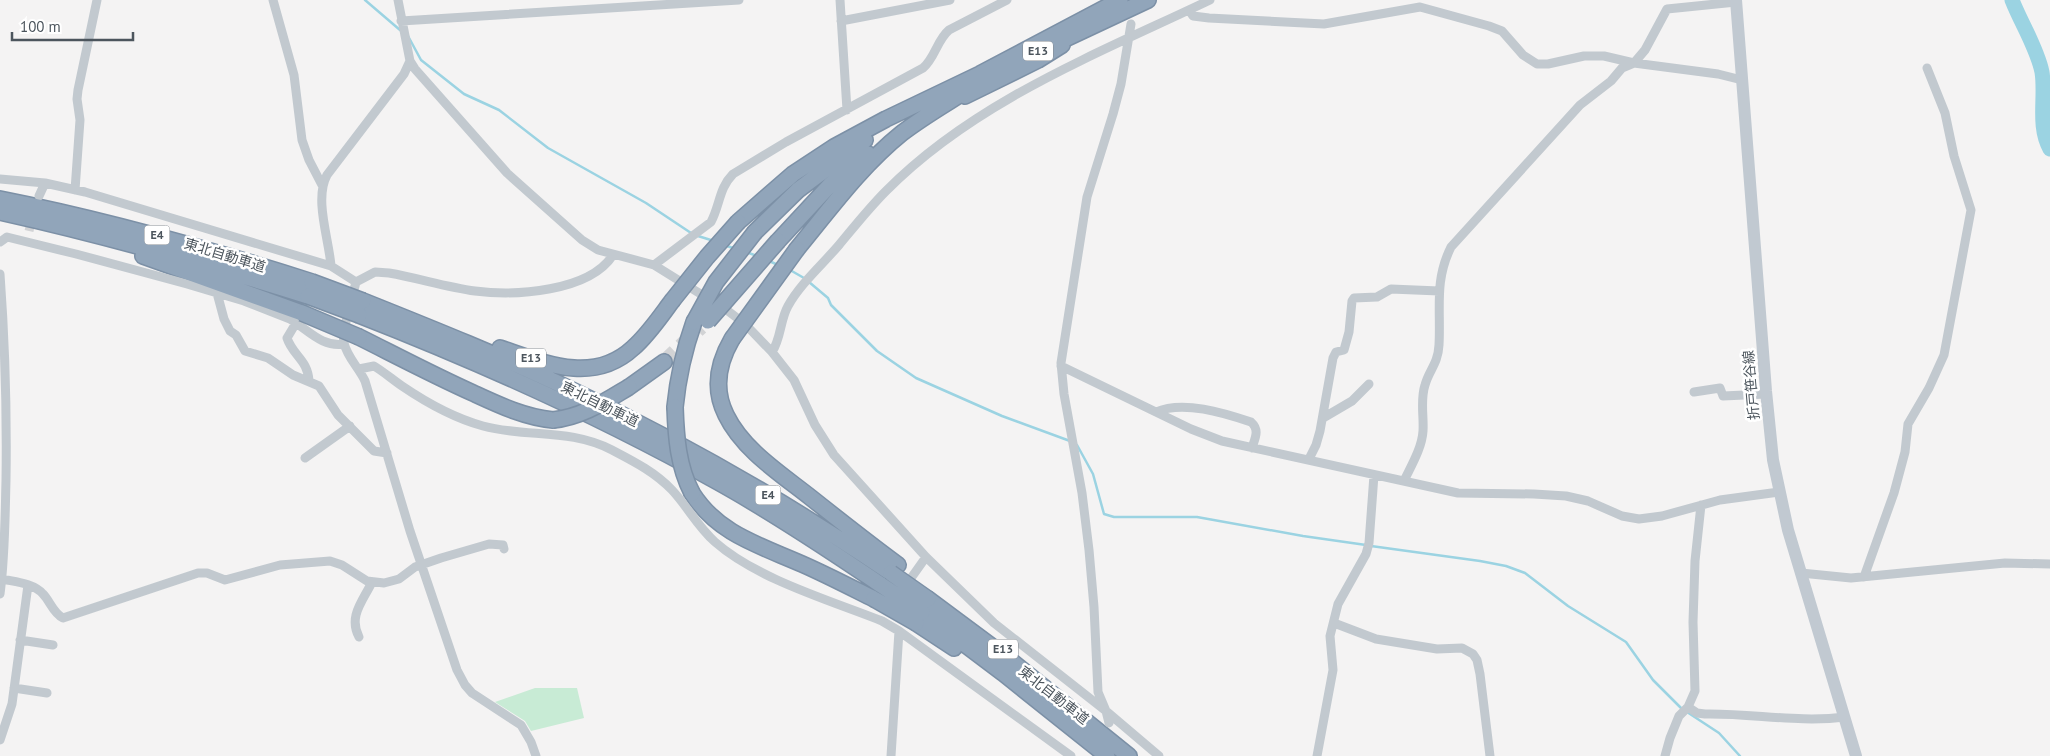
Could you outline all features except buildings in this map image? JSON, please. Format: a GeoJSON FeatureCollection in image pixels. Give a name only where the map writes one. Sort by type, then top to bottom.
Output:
{"type":"FeatureCollection","features":[{"type":"Feature","properties":{"kind":"highway","name":"E13"},"geometry":{"type":"LineString","coordinates":[[1076,28],[1120,0]]}},
{"type":"Feature","properties":{"kind":"highway","name":"E13"},"geometry":{"type":"LineString","coordinates":[[701,323],[716,282],[777,209],[818,173],[862,142],[930,105],[980,74],[1076,28],[1148,0]]}},
{"type":"Feature","properties":{"kind":"highway","name":"E13"},"geometry":{"type":"LineString","coordinates":[[364,306],[547,364],[576,369],[604,365],[626,354],[644,336],[707,257],[738,222],[774,190],[814,160],[855,135],[930,105]]}},
{"type":"Feature","properties":{"kind":"highway","name":"E13"},"geometry":{"type":"LineString","coordinates":[[924,607],[874,599],[814,569],[729,531],[708,515],[692,493],[682,472],[675,407],[680,368],[686,346],[701,323],[846,170],[881,145],[930,105]]}},
{"type":"Feature","properties":{"kind":"highway","name":"E13"},"geometry":{"type":"LineString","coordinates":[[924,607],[738,434],[726,416],[718,389],[721,359],[732,339],[797,249],[874,159],[930,105]]}},
{"type":"Feature","properties":{"kind":"highway","name":"東北自動車道"},"geometry":{"type":"LineString","coordinates":[[0,199],[128,227],[242,260],[310,289]]}},
{"type":"Feature","properties":{"kind":"highway","name":"東北自動車道"},"geometry":{"type":"LineString","coordinates":[[0,212],[310,289],[364,306],[647,443],[720,483],[781,520],[890,574],[924,607],[1107,756]]}},
{"type":"Feature","properties":{"kind":"highway"},"geometry":{"type":"LineString","coordinates":[[52,224],[299,318],[359,337],[446,381],[523,414],[553,420],[564,419],[588,411],[628,387],[664,362]]}},
{"type":"Feature","properties":{"kind":"highway","name":"東北自動車道"},"geometry":{"type":"LineString","coordinates":[[924,607],[1052,689],[1129,756]]}},
{"type":"Feature","properties":{"kind":"main road","name":"折戸笹谷線"},"geometry":{"type":"LineString","coordinates":[[1736,1],[1766,394],[1773,460],[1779,492],[1801,574],[1856,756]]}},
{"type":"Feature","properties":{"kind":"street"},"geometry":{"type":"LineString","coordinates":[[75,190],[80,120],[77,99],[78,90],[97,0]]}},
{"type":"Feature","properties":{"kind":"street"},"geometry":{"type":"LineString","coordinates":[[273,0],[294,75],[302,140],[309,160],[322,185]]}},
{"type":"Feature","properties":{"kind":"street"},"geometry":{"type":"LineString","coordinates":[[398,0],[410,61],[422,79],[507,173],[582,240],[598,250],[654,265],[728,311],[745,324],[772,352],[794,380],[815,424],[834,456],[926,557],[994,623],[1106,711],[1159,756]]}},
{"type":"Feature","properties":{"kind":"street"},"geometry":{"type":"LineString","coordinates":[[402,23],[739,0]]}},
{"type":"Feature","properties":{"kind":"street"},"geometry":{"type":"LineString","coordinates":[[840,0],[847,110]]}},
{"type":"Feature","properties":{"kind":"street"},"geometry":{"type":"LineString","coordinates":[[841,21],[950,0]]}},
{"type":"Feature","properties":{"kind":"street"},"geometry":{"type":"LineString","coordinates":[[654,265],[711,222],[717,211],[721,190],[733,174],[786,142],[923,68],[928,64],[943,35],[949,30],[1007,0]]}},
{"type":"Feature","properties":{"kind":"street"},"geometry":{"type":"LineString","coordinates":[[772,352],[788,306],[815,272],[886,191],[956,133],[1042,80],[1210,0]]}},
{"type":"Feature","properties":{"kind":"street"},"geometry":{"type":"LineString","coordinates":[[1404,481],[1419,450],[1424,433],[1423,398],[1425,384],[1436,363],[1439,347],[1439,291],[1443,263],[1451,247],[1580,105],[1611,81],[1622,68],[1634,62],[1645,50],[1667,8],[1671,4],[1736,1]]}},
{"type":"Feature","properties":{"kind":"street"},"geometry":{"type":"LineString","coordinates":[[1189,10],[1193,16],[1209,18],[1324,24],[1420,7],[1502,31],[1523,55],[1537,64],[1548,64],[1584,56],[1604,56],[1718,74],[1742,80]]}},
{"type":"Feature","properties":{"kind":"street"},"geometry":{"type":"LineString","coordinates":[[1109,723],[1098,692],[1089,550],[1082,494],[1064,394],[1061,366],[1087,197],[1114,114],[1131,24]]}},
{"type":"Feature","properties":{"kind":"street"},"geometry":{"type":"LineString","coordinates":[[331,266],[322,205],[322,185],[327,175],[404,74],[410,61]]}},
{"type":"Feature","properties":{"kind":"street"},"geometry":{"type":"LineString","coordinates":[[1864,577],[1894,493],[1905,452],[1908,424],[1929,388],[1944,355],[1971,210],[1954,156],[1945,113],[1927,68]]}},
{"type":"Feature","properties":{"kind":"street"},"geometry":{"type":"LineString","coordinates":[[0,179],[44,183],[75,190],[331,266],[356,282]]}},
{"type":"Feature","properties":{"kind":"street"},"geometry":{"type":"LineString","coordinates":[[39,196],[44,183]]}},
{"type":"Feature","properties":{"kind":"street"},"geometry":{"type":"LineString","coordinates":[[27,242],[29,231]]}},
{"type":"Feature","properties":{"kind":"street"},"geometry":{"type":"LineString","coordinates":[[0,242],[7,237],[76,254],[244,301],[299,318],[326,343],[333,345],[344,344]]}},
{"type":"Feature","properties":{"kind":"street"},"geometry":{"type":"LineString","coordinates":[[356,282],[376,272],[476,291],[496,293],[544,290],[585,279],[601,270],[613,255]]}},
{"type":"Feature","properties":{"kind":"street"},"geometry":{"type":"LineString","coordinates":[[0,274],[5,342],[6,437],[6,504],[0,594]]}},
{"type":"Feature","properties":{"kind":"street"},"geometry":{"type":"LineString","coordinates":[[356,282],[343,338],[344,344],[349,355],[360,369],[458,670],[464,685],[472,693],[521,725],[531,742],[536,756]]}},
{"type":"Feature","properties":{"kind":"street"},"geometry":{"type":"LineString","coordinates":[[1308,459],[1316,446],[1323,418],[1333,358],[1336,352],[1346,348],[1354,298],[1377,297],[1391,289],[1439,291]]}},
{"type":"Feature","properties":{"kind":"street"},"geometry":{"type":"LineString","coordinates":[[216,294],[224,319],[245,351],[268,358],[293,375],[319,386],[332,408],[374,451],[387,453]]}},
{"type":"Feature","properties":{"kind":"street"},"geometry":{"type":"LineString","coordinates":[[299,318],[286,338],[307,367],[309,382]]}},
{"type":"Feature","properties":{"kind":"street"},"geometry":{"type":"LineString","coordinates":[[360,369],[374,366],[414,394],[448,414],[467,421],[501,430],[577,437],[612,450],[654,474],[673,491],[715,542],[743,562],[788,584],[882,621],[899,631],[1072,756]]}},
{"type":"Feature","properties":{"kind":"street"},"geometry":{"type":"LineString","coordinates":[[1061,366],[1191,429],[1222,441],[1458,493],[1566,496],[1588,501],[1622,516],[1639,519],[1662,516],[1720,500],[1779,492]]}},
{"type":"Feature","properties":{"kind":"street"},"geometry":{"type":"LineString","coordinates":[[1323,418],[1352,401],[1369,384]]}},
{"type":"Feature","properties":{"kind":"street"},"geometry":{"type":"LineString","coordinates":[[1694,392],[1720,388],[1724,396],[1766,394]]}},
{"type":"Feature","properties":{"kind":"street"},"geometry":{"type":"LineString","coordinates":[[1156,412],[1168,407],[1179,406],[1213,411],[1251,422],[1256,426],[1257,432],[1252,448]]}},
{"type":"Feature","properties":{"kind":"street"},"geometry":{"type":"LineString","coordinates":[[305,458],[350,426]]}},
{"type":"Feature","properties":{"kind":"street"},"geometry":{"type":"LineString","coordinates":[[1317,756],[1333,670],[1330,646],[1334,623],[1338,604],[1366,554],[1369,543],[1374,475]]}},
{"type":"Feature","properties":{"kind":"street"},"geometry":{"type":"LineString","coordinates":[[1665,756],[1670,738],[1680,716],[1688,707],[1695,691],[1693,622],[1695,562],[1701,505]]}},
{"type":"Feature","properties":{"kind":"street"},"geometry":{"type":"LineString","coordinates":[[2,579],[28,585],[41,591],[57,614],[63,618],[203,572],[225,580],[280,565],[330,562],[342,565],[372,582],[392,581],[422,564],[489,544],[503,545],[504,550]]}},
{"type":"Feature","properties":{"kind":"street"},"geometry":{"type":"LineString","coordinates":[[882,621],[926,557]]}},
{"type":"Feature","properties":{"kind":"street"},"geometry":{"type":"LineString","coordinates":[[1801,574],[1851,578],[2005,563],[2050,564]]}},
{"type":"Feature","properties":{"kind":"street"},"geometry":{"type":"LineString","coordinates":[[359,637],[355,629],[354,618],[372,582]]}},
{"type":"Feature","properties":{"kind":"street"},"geometry":{"type":"LineString","coordinates":[[0,740],[12,704],[28,585]]}},
{"type":"Feature","properties":{"kind":"street"},"geometry":{"type":"LineString","coordinates":[[1334,623],[1376,638],[1437,649],[1462,648],[1473,654],[1477,660],[1480,674],[1490,756]]}},
{"type":"Feature","properties":{"kind":"street"},"geometry":{"type":"LineString","coordinates":[[891,756],[899,631]]}},
{"type":"Feature","properties":{"kind":"street"},"geometry":{"type":"LineString","coordinates":[[20,640],[53,645]]}},
{"type":"Feature","properties":{"kind":"street"},"geometry":{"type":"LineString","coordinates":[[14,688],[47,694]]}},
{"type":"Feature","properties":{"kind":"street"},"geometry":{"type":"LineString","coordinates":[[1688,707],[1697,713],[1705,714],[1767,715],[1824,720],[1845,717]]}},
{"type":"Feature","properties":{"kind":"green space"},"geometry":{"type":"Polygon","coordinates":[[[535,688],[577,688],[584,718],[531,731],[525,721],[495,702],[535,688]]]}},
{"type":"Feature","properties":{"kind":"waterway"},"geometry":{"type":"LineString","coordinates":[[365,0],[400,30]]}},
{"type":"Feature","properties":{"kind":"waterway"},"geometry":{"type":"LineString","coordinates":[[2012,0],[2040,63],[2043,82],[2044,131],[2050,149]]}},
{"type":"Feature","properties":{"kind":"waterway"},"geometry":{"type":"LineString","coordinates":[[408,36],[421,60],[464,94],[499,110],[548,148],[646,203],[691,233]]}},
{"type":"Feature","properties":{"kind":"waterway"},"geometry":{"type":"LineString","coordinates":[[698,236],[714,241]]}},
{"type":"Feature","properties":{"kind":"waterway"},"geometry":{"type":"LineString","coordinates":[[724,245],[736,249]]}},
{"type":"Feature","properties":{"kind":"waterway"},"geometry":{"type":"LineString","coordinates":[[746,252],[757,256]]}},
{"type":"Feature","properties":{"kind":"waterway"},"geometry":{"type":"LineString","coordinates":[[767,260],[778,265]]}},
{"type":"Feature","properties":{"kind":"waterway"},"geometry":{"type":"LineString","coordinates":[[790,270],[804,278]]}},
{"type":"Feature","properties":{"kind":"waterway"},"geometry":{"type":"LineString","coordinates":[[809,282],[828,298],[831,305],[877,351],[916,378],[1002,416],[1070,441]]}},
{"type":"Feature","properties":{"kind":"waterway"},"geometry":{"type":"LineString","coordinates":[[1077,445],[1093,474],[1104,514],[1114,517],[1197,517],[1366,545]]}},
{"type":"Feature","properties":{"kind":"waterway"},"geometry":{"type":"LineString","coordinates":[[1371,546],[1480,561],[1506,566],[1525,573],[1568,606],[1626,642],[1653,680],[1682,709]]}},
{"type":"Feature","properties":{"kind":"waterway"},"geometry":{"type":"LineString","coordinates":[[1687,712],[1719,733],[1740,756]]}},
{"type":"Feature","properties":{"kind":"tunnel"},"geometry":{"type":"LineString","coordinates":[[29,231],[33,215]]}},
{"type":"Feature","properties":{"kind":"tunnel"},"geometry":{"type":"LineString","coordinates":[[664,362],[701,327]]}}]}
